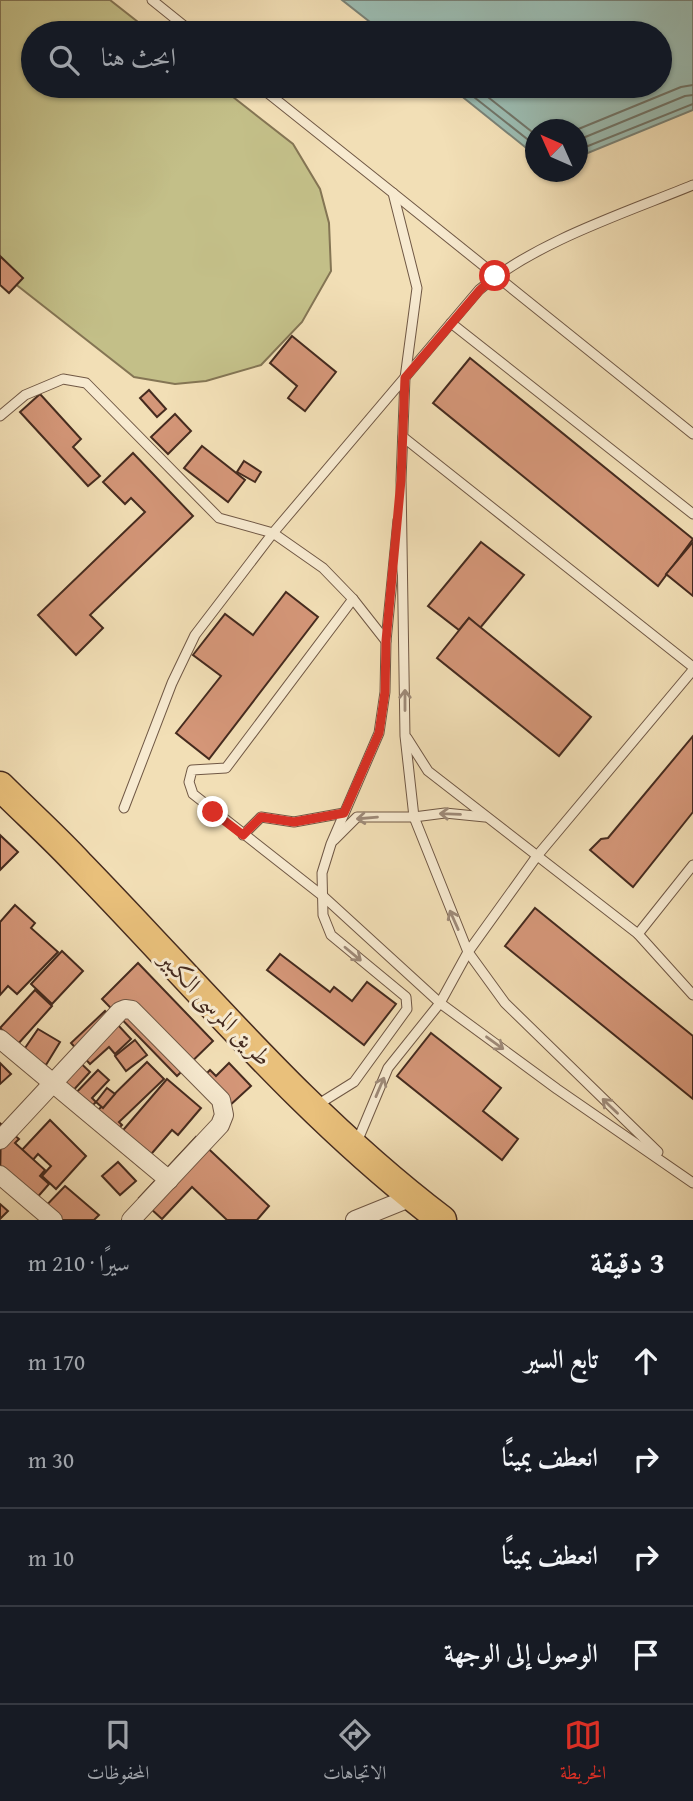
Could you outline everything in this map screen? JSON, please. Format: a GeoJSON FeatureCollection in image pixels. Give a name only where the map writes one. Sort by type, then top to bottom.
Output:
{"type":"FeatureCollection","features":[{"type":"Feature","properties":{"kind":"main road","name":"طريق المرسى الكبير"},"geometry":{"type":"LineString","coordinates":[[0,786],[79,863],[313,1108],[357,1150],[442,1220]]}},
{"type":"Feature","properties":{"kind":"street"},"geometry":{"type":"LineString","coordinates":[[0,1140],[120,1011],[132,1010],[220,1100],[224,1109],[220,1125],[131,1220]]}},
{"type":"Feature","properties":{"kind":"street"},"geometry":{"type":"LineString","coordinates":[[0,1038],[169,1180]]}},
{"type":"Feature","properties":{"kind":"street"},"geometry":{"type":"LineString","coordinates":[[0,1175],[53,1220]]}},
{"type":"Feature","properties":{"kind":"street"},"geometry":{"type":"LineString","coordinates":[[355,1220],[412,1197]]}},
{"type":"Feature","properties":{"kind":"lane"},"geometry":{"type":"LineString","coordinates":[[152,0],[178,21]]}},
{"type":"Feature","properties":{"kind":"lane"},"geometry":{"type":"LineString","coordinates":[[274,98],[693,434]]}},
{"type":"Feature","properties":{"kind":"lane"},"geometry":{"type":"LineString","coordinates":[[124,808],[172,683],[195,635],[273,533],[480,290],[495,276],[545,248],[693,185]]}},
{"type":"Feature","properties":{"kind":"lane"},"geometry":{"type":"LineString","coordinates":[[313,1108],[354,1082],[407,1009],[406,997],[331,935],[323,915],[323,873],[331,844],[379,733],[385,692],[386,641],[401,480],[405,378],[417,288],[393,193]]}},
{"type":"Feature","properties":{"kind":"lane"},"geometry":{"type":"LineString","coordinates":[[451,323],[693,514]]}},
{"type":"Feature","properties":{"kind":"lane"},"geometry":{"type":"LineString","coordinates":[[0,416],[25,395],[63,379],[86,383],[219,518],[273,533],[323,568],[353,599],[386,641]]}},
{"type":"Feature","properties":{"kind":"lane"},"geometry":{"type":"LineString","coordinates":[[357,1150],[357,1138],[388,1068],[440,1003],[468,952],[537,856],[693,669],[403,437]]}},
{"type":"Feature","properties":{"kind":"lane"},"geometry":{"type":"LineString","coordinates":[[401,480],[405,736],[414,817],[468,952],[505,1003],[693,1183]]}},
{"type":"Feature","properties":{"kind":"lane"},"geometry":{"type":"LineString","coordinates":[[353,599],[226,768],[192,770],[189,782],[193,794],[324,897],[440,1003],[557,1089],[677,1170]]}},
{"type":"Feature","properties":{"kind":"lane"},"geometry":{"type":"LineString","coordinates":[[405,736],[428,771],[638,934],[693,995]]}},
{"type":"Feature","properties":{"kind":"lane"},"geometry":{"type":"LineString","coordinates":[[243,835],[261,817],[294,822],[344,813]]}},
{"type":"Feature","properties":{"kind":"lane"},"geometry":{"type":"LineString","coordinates":[[331,844],[357,817],[414,817],[445,813],[487,817]]}},
{"type":"Feature","properties":{"kind":"lane"},"geometry":{"type":"LineString","coordinates":[[638,934],[693,865]]}},
{"type":"Feature","properties":{"kind":"shaded area"},"geometry":{"type":"Polygon","coordinates":[[[0,0],[110,0],[137,21],[21,21],[21,98],[234,98],[293,144],[320,189],[329,223],[331,271],[302,322],[261,365],[206,381],[175,384],[134,377],[0,272],[0,0]]]}},
{"type":"Feature","properties":{"kind":"water"},"geometry":{"type":"Polygon","coordinates":[[[342,0],[693,0],[693,110],[588,153],[588,119],[525,119],[525,147],[464,98],[672,98],[672,21],[369,21],[342,0]]]}},
{"type":"Feature","properties":{"kind":"building"},"geometry":{"type":"Polygon","coordinates":[[[0,256],[23,278],[9,293],[0,285],[0,256]]]}},
{"type":"Feature","properties":{"kind":"building"},"geometry":{"type":"Polygon","coordinates":[[[292,336],[336,372],[305,411],[288,398],[297,386],[270,363],[292,336]]]}},
{"type":"Feature","properties":{"kind":"building"},"geometry":{"type":"Polygon","coordinates":[[[470,358],[693,539],[658,586],[433,403],[470,358]]]}},
{"type":"Feature","properties":{"kind":"building"},"geometry":{"type":"Polygon","coordinates":[[[149,390],[166,409],[157,417],[140,398],[149,390]]]}},
{"type":"Feature","properties":{"kind":"building"},"geometry":{"type":"Polygon","coordinates":[[[40,394],[81,439],[73,447],[100,476],[88,486],[20,412],[40,394]]]}},
{"type":"Feature","properties":{"kind":"building"},"geometry":{"type":"Polygon","coordinates":[[[175,414],[191,431],[168,454],[151,437],[175,414]]]}},
{"type":"Feature","properties":{"kind":"building"},"geometry":{"type":"Polygon","coordinates":[[[202,446],[245,480],[228,502],[184,468],[202,446]]]}},
{"type":"Feature","properties":{"kind":"building"},"geometry":{"type":"Polygon","coordinates":[[[133,453],[193,516],[90,615],[103,628],[76,655],[38,615],[145,512],[131,498],[125,504],[103,482],[133,453]]]}},
{"type":"Feature","properties":{"kind":"building"},"geometry":{"type":"Polygon","coordinates":[[[244,461],[261,472],[255,482],[237,472],[244,461]]]}},
{"type":"Feature","properties":{"kind":"building"},"geometry":{"type":"Polygon","coordinates":[[[481,542],[524,575],[480,628],[469,618],[459,630],[428,606],[481,542]]]}},
{"type":"Feature","properties":{"kind":"building"},"geometry":{"type":"Polygon","coordinates":[[[693,542],[693,596],[666,574],[693,542]]]}},
{"type":"Feature","properties":{"kind":"building"},"geometry":{"type":"Polygon","coordinates":[[[286,592],[318,617],[209,759],[176,733],[221,676],[193,655],[225,614],[253,635],[286,592]]]}},
{"type":"Feature","properties":{"kind":"building"},"geometry":{"type":"Polygon","coordinates":[[[469,618],[591,717],[559,756],[437,658],[469,618]]]}},
{"type":"Feature","properties":{"kind":"building"},"geometry":{"type":"Polygon","coordinates":[[[693,736],[693,812],[633,887],[590,850],[601,839],[608,838],[693,736]]]}},
{"type":"Feature","properties":{"kind":"building"},"geometry":{"type":"Polygon","coordinates":[[[0,835],[18,852],[0,870],[0,835]]]}},
{"type":"Feature","properties":{"kind":"building"},"geometry":{"type":"Polygon","coordinates":[[[15,905],[35,923],[31,928],[58,952],[17,994],[8,986],[0,995],[0,922],[15,905]]]}},
{"type":"Feature","properties":{"kind":"building"},"geometry":{"type":"Polygon","coordinates":[[[535,908],[693,1036],[693,1099],[505,946],[535,908]]]}},
{"type":"Feature","properties":{"kind":"building"},"geometry":{"type":"Polygon","coordinates":[[[62,951],[83,971],[52,1004],[31,984],[62,951]]]}},
{"type":"Feature","properties":{"kind":"building"},"geometry":{"type":"Polygon","coordinates":[[[280,954],[330,992],[334,987],[352,1001],[367,982],[396,1004],[364,1045],[267,970],[280,954]]]}},
{"type":"Feature","properties":{"kind":"building"},"geometry":{"type":"Polygon","coordinates":[[[138,963],[213,1041],[177,1076],[102,999],[138,963]]]}},
{"type":"Feature","properties":{"kind":"building"},"geometry":{"type":"Polygon","coordinates":[[[35,990],[52,1006],[18,1044],[0,1028],[35,990]]]}},
{"type":"Feature","properties":{"kind":"building"},"geometry":{"type":"Polygon","coordinates":[[[105,1011],[131,1039],[115,1054],[109,1047],[90,1064],[71,1043],[105,1011]]]}},
{"type":"Feature","properties":{"kind":"building"},"geometry":{"type":"Polygon","coordinates":[[[38,1029],[60,1042],[46,1065],[23,1051],[38,1029]]]}},
{"type":"Feature","properties":{"kind":"building"},"geometry":{"type":"Polygon","coordinates":[[[431,1033],[501,1088],[483,1111],[518,1139],[502,1160],[397,1076],[431,1033]]]}},
{"type":"Feature","properties":{"kind":"building"},"geometry":{"type":"Polygon","coordinates":[[[135,1040],[147,1055],[126,1071],[115,1056],[135,1040]]]}},
{"type":"Feature","properties":{"kind":"building"},"geometry":{"type":"Polygon","coordinates":[[[70,1053],[90,1072],[70,1094],[49,1076],[70,1053]]]}},
{"type":"Feature","properties":{"kind":"building"},"geometry":{"type":"Polygon","coordinates":[[[147,1062],[164,1079],[119,1122],[122,1125],[109,1138],[90,1118],[147,1062]]]}},
{"type":"Feature","properties":{"kind":"building"},"geometry":{"type":"Polygon","coordinates":[[[0,1063],[11,1074],[0,1084],[0,1063]]]}},
{"type":"Feature","properties":{"kind":"building"},"geometry":{"type":"Polygon","coordinates":[[[229,1063],[251,1086],[228,1107],[201,1079],[210,1070],[216,1076],[229,1063]]]}},
{"type":"Feature","properties":{"kind":"building"},"geometry":{"type":"Polygon","coordinates":[[[98,1070],[109,1080],[92,1098],[96,1102],[85,1113],[70,1099],[98,1070]]]}},
{"type":"Feature","properties":{"kind":"building"},"geometry":{"type":"Polygon","coordinates":[[[167,1079],[201,1108],[178,1135],[172,1130],[140,1167],[112,1143],[167,1079]]]}},
{"type":"Feature","properties":{"kind":"building"},"geometry":{"type":"Polygon","coordinates":[[[107,1088],[115,1094],[103,1108],[96,1102],[107,1088]]]}},
{"type":"Feature","properties":{"kind":"building"},"geometry":{"type":"Polygon","coordinates":[[[50,1120],[86,1156],[56,1189],[42,1176],[51,1166],[38,1154],[32,1161],[21,1151],[50,1120]]]}},
{"type":"Feature","properties":{"kind":"building"},"geometry":{"type":"Polygon","coordinates":[[[1,1124],[19,1139],[15,1143],[45,1170],[40,1176],[49,1184],[35,1200],[0,1183],[1,1124]]]}},
{"type":"Feature","properties":{"kind":"building"},"geometry":{"type":"Polygon","coordinates":[[[196,1137],[269,1206],[257,1220],[227,1220],[192,1187],[162,1219],[139,1198],[196,1137]]]}},
{"type":"Feature","properties":{"kind":"building"},"geometry":{"type":"Polygon","coordinates":[[[118,1162],[136,1181],[120,1195],[102,1176],[118,1162]]]}},
{"type":"Feature","properties":{"kind":"building"},"geometry":{"type":"Polygon","coordinates":[[[65,1186],[99,1215],[94,1220],[47,1220],[39,1213],[65,1186]]]}},
{"type":"Feature","properties":{"kind":"building"},"geometry":{"type":"Polygon","coordinates":[[[0,1204],[8,1211],[0,1219],[0,1204]]]}},
{"type":"Feature","properties":{"kind":"route"},"geometry":{"type":"LineString","coordinates":[[213,812],[243,835],[261,817],[294,822],[344,813],[379,733],[385,692],[386,641],[401,480],[405,378],[495,276]]}}]}
